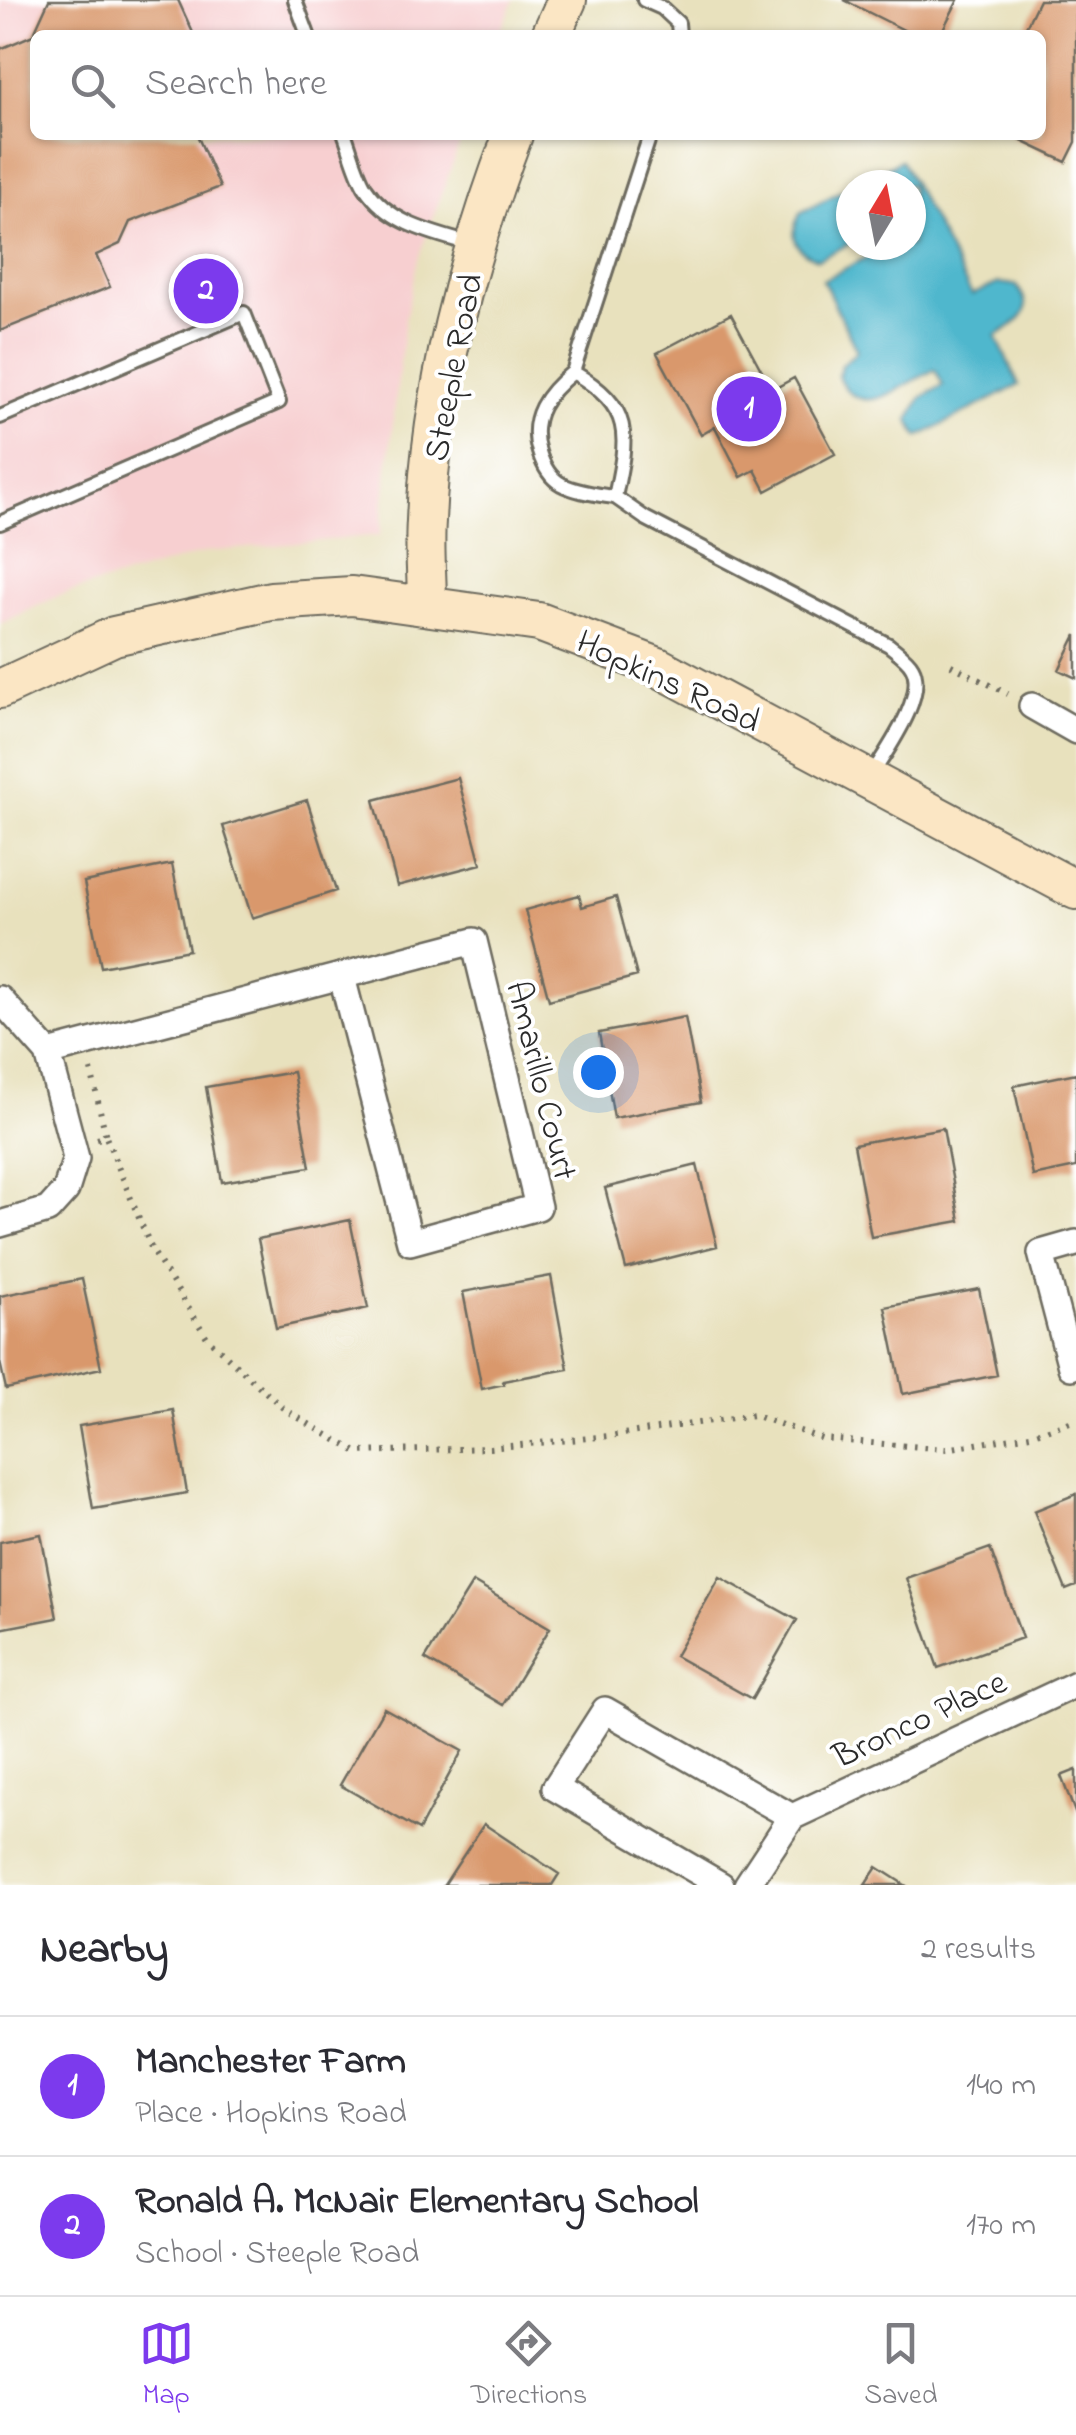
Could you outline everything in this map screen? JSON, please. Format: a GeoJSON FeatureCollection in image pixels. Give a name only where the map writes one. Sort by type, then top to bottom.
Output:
{"type":"FeatureCollection","features":[{"type":"Feature","properties":{"kind":"street"},"geometry":{"type":"LineString","coordinates":[[553,30],[567,0]]}},
{"type":"Feature","properties":{"kind":"street","name":"Steeple Road"},"geometry":{"type":"LineString","coordinates":[[428,605],[426,520],[440,403],[463,290],[511,140]]}},
{"type":"Feature","properties":{"kind":"street","name":"Hopkins Road"},"geometry":{"type":"LineString","coordinates":[[0,689],[114,636],[271,601],[352,596],[538,622],[658,667],[1076,890]]}},
{"type":"Feature","properties":{"kind":"street"},"geometry":{"type":"LineString","coordinates":[[1032,706],[1076,731]]}},
{"type":"Feature","properties":{"kind":"street","name":"Amarillo Court"},"geometry":{"type":"LineString","coordinates":[[48,1053],[474,941],[538,1207],[410,1242],[342,977]]}},
{"type":"Feature","properties":{"kind":"street"},"geometry":{"type":"LineString","coordinates":[[0,999],[48,1053],[76,1158],[66,1190],[48,1210],[0,1224]]}},
{"type":"Feature","properties":{"kind":"street"},"geometry":{"type":"LineString","coordinates":[[1076,1244],[1041,1253],[1071,1367],[1076,1365]]}},
{"type":"Feature","properties":{"kind":"street","name":"Bronco Place"},"geometry":{"type":"LineString","coordinates":[[792,1817],[1076,1684]]}},
{"type":"Feature","properties":{"kind":"street"},"geometry":{"type":"LineString","coordinates":[[721,1885],[554,1788],[605,1710],[792,1817],[748,1885]]}},
{"type":"Feature","properties":{"kind":"lane"},"geometry":{"type":"LineString","coordinates":[[295,0],[306,30]]}},
{"type":"Feature","properties":{"kind":"lane"},"geometry":{"type":"LineString","coordinates":[[644,0],[662,8],[678,23],[679,30]]}},
{"type":"Feature","properties":{"kind":"lane"},"geometry":{"type":"LineString","coordinates":[[347,140],[364,186],[387,212],[410,226],[476,246]]}},
{"type":"Feature","properties":{"kind":"lane"},"geometry":{"type":"LineString","coordinates":[[648,140],[574,372],[553,388],[538,411],[534,438],[544,467],[560,484],[615,497],[646,518],[889,645],[912,665],[918,686],[914,697],[870,780]]}},
{"type":"Feature","properties":{"kind":"lane"},"geometry":{"type":"LineString","coordinates":[[0,417],[244,313],[279,402],[0,523]]}},
{"type":"Feature","properties":{"kind":"lane"},"geometry":{"type":"LineString","coordinates":[[574,372],[610,400],[626,430],[615,497]]}},
{"type":"Feature","properties":{"kind":"path"},"geometry":{"type":"LineString","coordinates":[[951,666],[1032,706]]}},
{"type":"Feature","properties":{"kind":"path"},"geometry":{"type":"LineString","coordinates":[[85,1044],[106,1137],[152,1250],[208,1339],[284,1410],[357,1452],[507,1446],[753,1415],[823,1439],[946,1449],[1030,1434],[1076,1420]]}},
{"type":"Feature","properties":{"kind":"path"},"geometry":{"type":"LineString","coordinates":[[73,1145],[106,1137]]}},
{"type":"Feature","properties":{"kind":"shaded area"},"geometry":{"type":"Polygon","coordinates":[[[0,0],[514,0],[501,30],[30,30],[30,140],[461,140],[417,262],[405,320],[380,535],[207,552],[60,595],[0,624],[0,0]]]}},
{"type":"Feature","properties":{"kind":"water"},"geometry":{"type":"Polygon","coordinates":[[[901,160],[906,170],[882,170],[901,160]]]}},
{"type":"Feature","properties":{"kind":"water"},"geometry":{"type":"Polygon","coordinates":[[[836,194],[836,250],[818,259],[799,247],[795,228],[800,213],[836,194]]]}},
{"type":"Feature","properties":{"kind":"water"},"geometry":{"type":"Polygon","coordinates":[[[926,208],[972,295],[999,283],[1016,285],[1022,295],[1023,315],[996,336],[1019,385],[918,437],[909,420],[921,398],[943,385],[935,370],[882,397],[858,398],[847,390],[838,376],[842,365],[857,351],[823,280],[862,260],[926,260],[926,208]]]}},
{"type":"Feature","properties":{"kind":"building"},"geometry":{"type":"Polygon","coordinates":[[[49,0],[178,0],[192,30],[35,30],[49,0]]]}},
{"type":"Feature","properties":{"kind":"building"},"geometry":{"type":"Polygon","coordinates":[[[844,0],[958,0],[943,30],[904,30],[844,0]]]}},
{"type":"Feature","properties":{"kind":"building"},"geometry":{"type":"Polygon","coordinates":[[[1039,0],[1076,0],[1076,142],[1066,162],[1020,140],[1046,140],[1046,30],[1024,30],[1039,0]]]}},
{"type":"Feature","properties":{"kind":"building"},"geometry":{"type":"Polygon","coordinates":[[[30,36],[30,140],[199,140],[220,187],[130,222],[120,244],[96,255],[110,287],[0,331],[0,49],[30,36]]]}},
{"type":"Feature","properties":{"kind":"building"},"geometry":{"type":"Polygon","coordinates":[[[731,314],[772,390],[794,378],[835,454],[766,491],[755,470],[741,477],[715,427],[701,435],[657,353],[731,314]]]}},
{"type":"Feature","properties":{"kind":"building"},"geometry":{"type":"Polygon","coordinates":[[[1076,635],[1076,678],[1059,670],[1076,635]]]}},
{"type":"Feature","properties":{"kind":"building"},"geometry":{"type":"Polygon","coordinates":[[[458,778],[481,864],[397,886],[374,800],[458,778]]]}},
{"type":"Feature","properties":{"kind":"building"},"geometry":{"type":"Polygon","coordinates":[[[307,800],[336,891],[252,918],[223,826],[307,800]]]}},
{"type":"Feature","properties":{"kind":"building"},"geometry":{"type":"Polygon","coordinates":[[[172,864],[189,950],[101,967],[84,882],[172,864]]]}},
{"type":"Feature","properties":{"kind":"building"},"geometry":{"type":"Polygon","coordinates":[[[579,895],[582,907],[616,897],[637,976],[549,1000],[525,910],[579,895]]]}},
{"type":"Feature","properties":{"kind":"building"},"geometry":{"type":"Polygon","coordinates":[[[685,1017],[701,1102],[614,1118],[599,1033],[685,1017]]]}},
{"type":"Feature","properties":{"kind":"building"},"geometry":{"type":"Polygon","coordinates":[[[293,1072],[310,1167],[222,1182],[206,1087],[293,1072]]]}},
{"type":"Feature","properties":{"kind":"building"},"geometry":{"type":"Polygon","coordinates":[[[1076,1073],[1076,1167],[1033,1176],[1014,1086],[1076,1073]]]}},
{"type":"Feature","properties":{"kind":"building"},"geometry":{"type":"Polygon","coordinates":[[[943,1128],[960,1221],[871,1237],[854,1144],[943,1128]]]}},
{"type":"Feature","properties":{"kind":"building"},"geometry":{"type":"Polygon","coordinates":[[[697,1165],[717,1246],[626,1269],[605,1188],[697,1165]]]}},
{"type":"Feature","properties":{"kind":"building"},"geometry":{"type":"Polygon","coordinates":[[[350,1220],[368,1308],[276,1328],[258,1239],[350,1220]]]}},
{"type":"Feature","properties":{"kind":"building"},"geometry":{"type":"Polygon","coordinates":[[[551,1276],[568,1369],[503,1381],[504,1384],[482,1389],[463,1292],[551,1276]]]}},
{"type":"Feature","properties":{"kind":"building"},"geometry":{"type":"Polygon","coordinates":[[[82,1279],[101,1368],[6,1389],[0,1362],[0,1296],[82,1279]]]}},
{"type":"Feature","properties":{"kind":"building"},"geometry":{"type":"Polygon","coordinates":[[[979,1289],[997,1375],[903,1394],[885,1307],[979,1289]]]}},
{"type":"Feature","properties":{"kind":"building"},"geometry":{"type":"Polygon","coordinates":[[[173,1410],[187,1493],[93,1509],[79,1426],[173,1410]]]}},
{"type":"Feature","properties":{"kind":"building"},"geometry":{"type":"Polygon","coordinates":[[[1076,1494],[1076,1586],[1066,1590],[1034,1511],[1076,1494]]]}},
{"type":"Feature","properties":{"kind":"building"},"geometry":{"type":"Polygon","coordinates":[[[41,1534],[57,1618],[0,1629],[0,1542],[41,1534]]]}},
{"type":"Feature","properties":{"kind":"building"},"geometry":{"type":"Polygon","coordinates":[[[990,1548],[1022,1638],[938,1668],[906,1578],[990,1548]]]}},
{"type":"Feature","properties":{"kind":"building"},"geometry":{"type":"Polygon","coordinates":[[[720,1577],[797,1620],[752,1699],[675,1656],[720,1577]]]}},
{"type":"Feature","properties":{"kind":"building"},"geometry":{"type":"Polygon","coordinates":[[[473,1582],[550,1628],[503,1705],[425,1659],[473,1582]]]}},
{"type":"Feature","properties":{"kind":"building"},"geometry":{"type":"Polygon","coordinates":[[[384,1708],[462,1751],[419,1830],[340,1785],[384,1708]]]}},
{"type":"Feature","properties":{"kind":"building"},"geometry":{"type":"Polygon","coordinates":[[[1076,1770],[1076,1815],[1061,1776],[1076,1770]]]}},
{"type":"Feature","properties":{"kind":"building"},"geometry":{"type":"Polygon","coordinates":[[[484,1824],[559,1874],[552,1885],[444,1885],[484,1824]]]}},
{"type":"Feature","properties":{"kind":"building"},"geometry":{"type":"Polygon","coordinates":[[[877,1867],[905,1885],[865,1885],[877,1867]]]}},
{"type":"Feature","properties":{"kind":"place","name":"Ronald A. McNair Elementary School"},"geometry":{"type":"Point","coordinates":[206,291]}},
{"type":"Feature","properties":{"kind":"place","name":"Manchester Farm"},"geometry":{"type":"Point","coordinates":[749,409]}}]}
